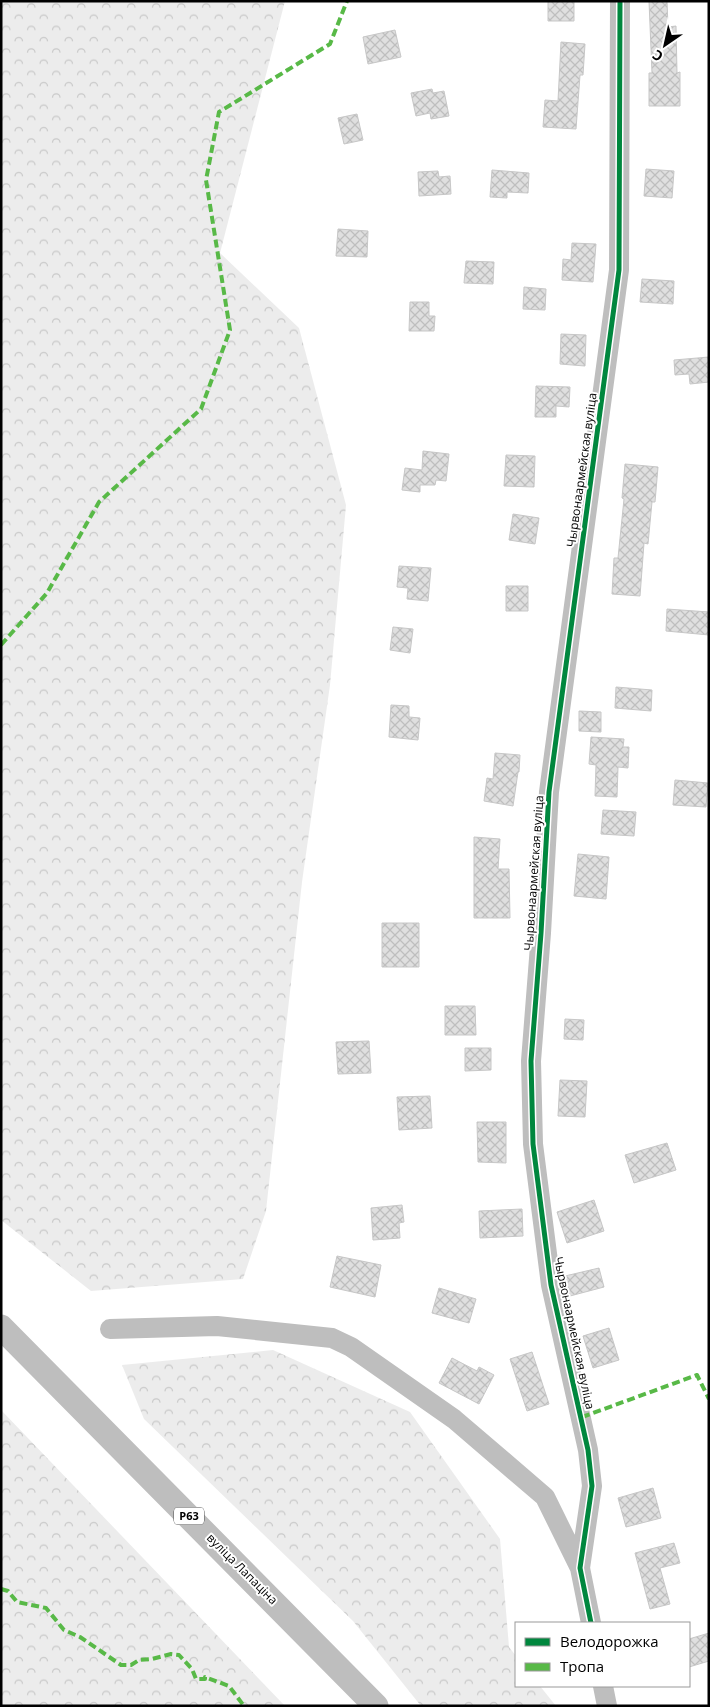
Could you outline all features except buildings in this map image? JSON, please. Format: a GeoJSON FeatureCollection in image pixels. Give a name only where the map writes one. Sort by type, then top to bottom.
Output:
{"type":"FeatureCollection","features":[{"type":"Feature","properties":{"kind":"main road","name":"вуліца Лапаціна"},"geometry":{"type":"LineString","coordinates":[[1,1327],[376,1706]]}},
{"type":"Feature","properties":{"kind":"street","name":"Чырвонаармейская вуліца"},"geometry":{"type":"LineString","coordinates":[[591,1622],[580,1568],[592,1486],[582,1417],[551,1285],[534,1144],[531,1061],[549,792],[619,270],[620,1]]}},
{"type":"Feature","properties":{"kind":"street"},"geometry":{"type":"LineString","coordinates":[[110,1329],[216,1326],[332,1338],[351,1347],[454,1418],[545,1497],[580,1568]]}},
{"type":"Feature","properties":{"kind":"street"},"geometry":{"type":"LineString","coordinates":[[603,1687],[607,1706]]}},
{"type":"Feature","properties":{"kind":"green space"},"geometry":{"type":"Polygon","coordinates":[[[1,1],[285,1],[220,253],[299,328],[346,505],[330,685],[302,882],[266,1211],[243,1279],[91,1291],[1,1220],[1,1]]]}},
{"type":"Feature","properties":{"kind":"green space"},"geometry":{"type":"Polygon","coordinates":[[[273,1350],[410,1412],[500,1539],[509,1647],[515,1655],[515,1687],[541,1687],[556,1706],[421,1706],[353,1621],[144,1419],[122,1365],[273,1350]]]}},
{"type":"Feature","properties":{"kind":"green space"},"geometry":{"type":"Polygon","coordinates":[[[1,1410],[285,1706],[1,1706],[1,1410]]]}},
{"type":"Feature","properties":{"kind":"marked path"},"geometry":{"type":"LineString","coordinates":[[1,645],[47,593],[99,502],[201,409],[230,330],[206,180],[219,112],[330,44],[347,1]]}},
{"type":"Feature","properties":{"kind":"marked path"},"geometry":{"type":"LineString","coordinates":[[582,1417],[697,1375],[709,1399]]}},
{"type":"Feature","properties":{"kind":"marked path"},"geometry":{"type":"LineString","coordinates":[[1,1589],[8,1591],[17,1602],[46,1608],[64,1630],[80,1637],[121,1665],[131,1665],[139,1660],[171,1654],[179,1655],[192,1669],[196,1679],[205,1679],[205,1677],[229,1686],[244,1706]]}},
{"type":"Feature","properties":{"kind":"cycle path"},"geometry":{"type":"LineString","coordinates":[[591,1622],[580,1568],[592,1486],[588,1450],[551,1285],[533,1144],[531,1061],[549,792],[619,270],[620,1]]}}]}
